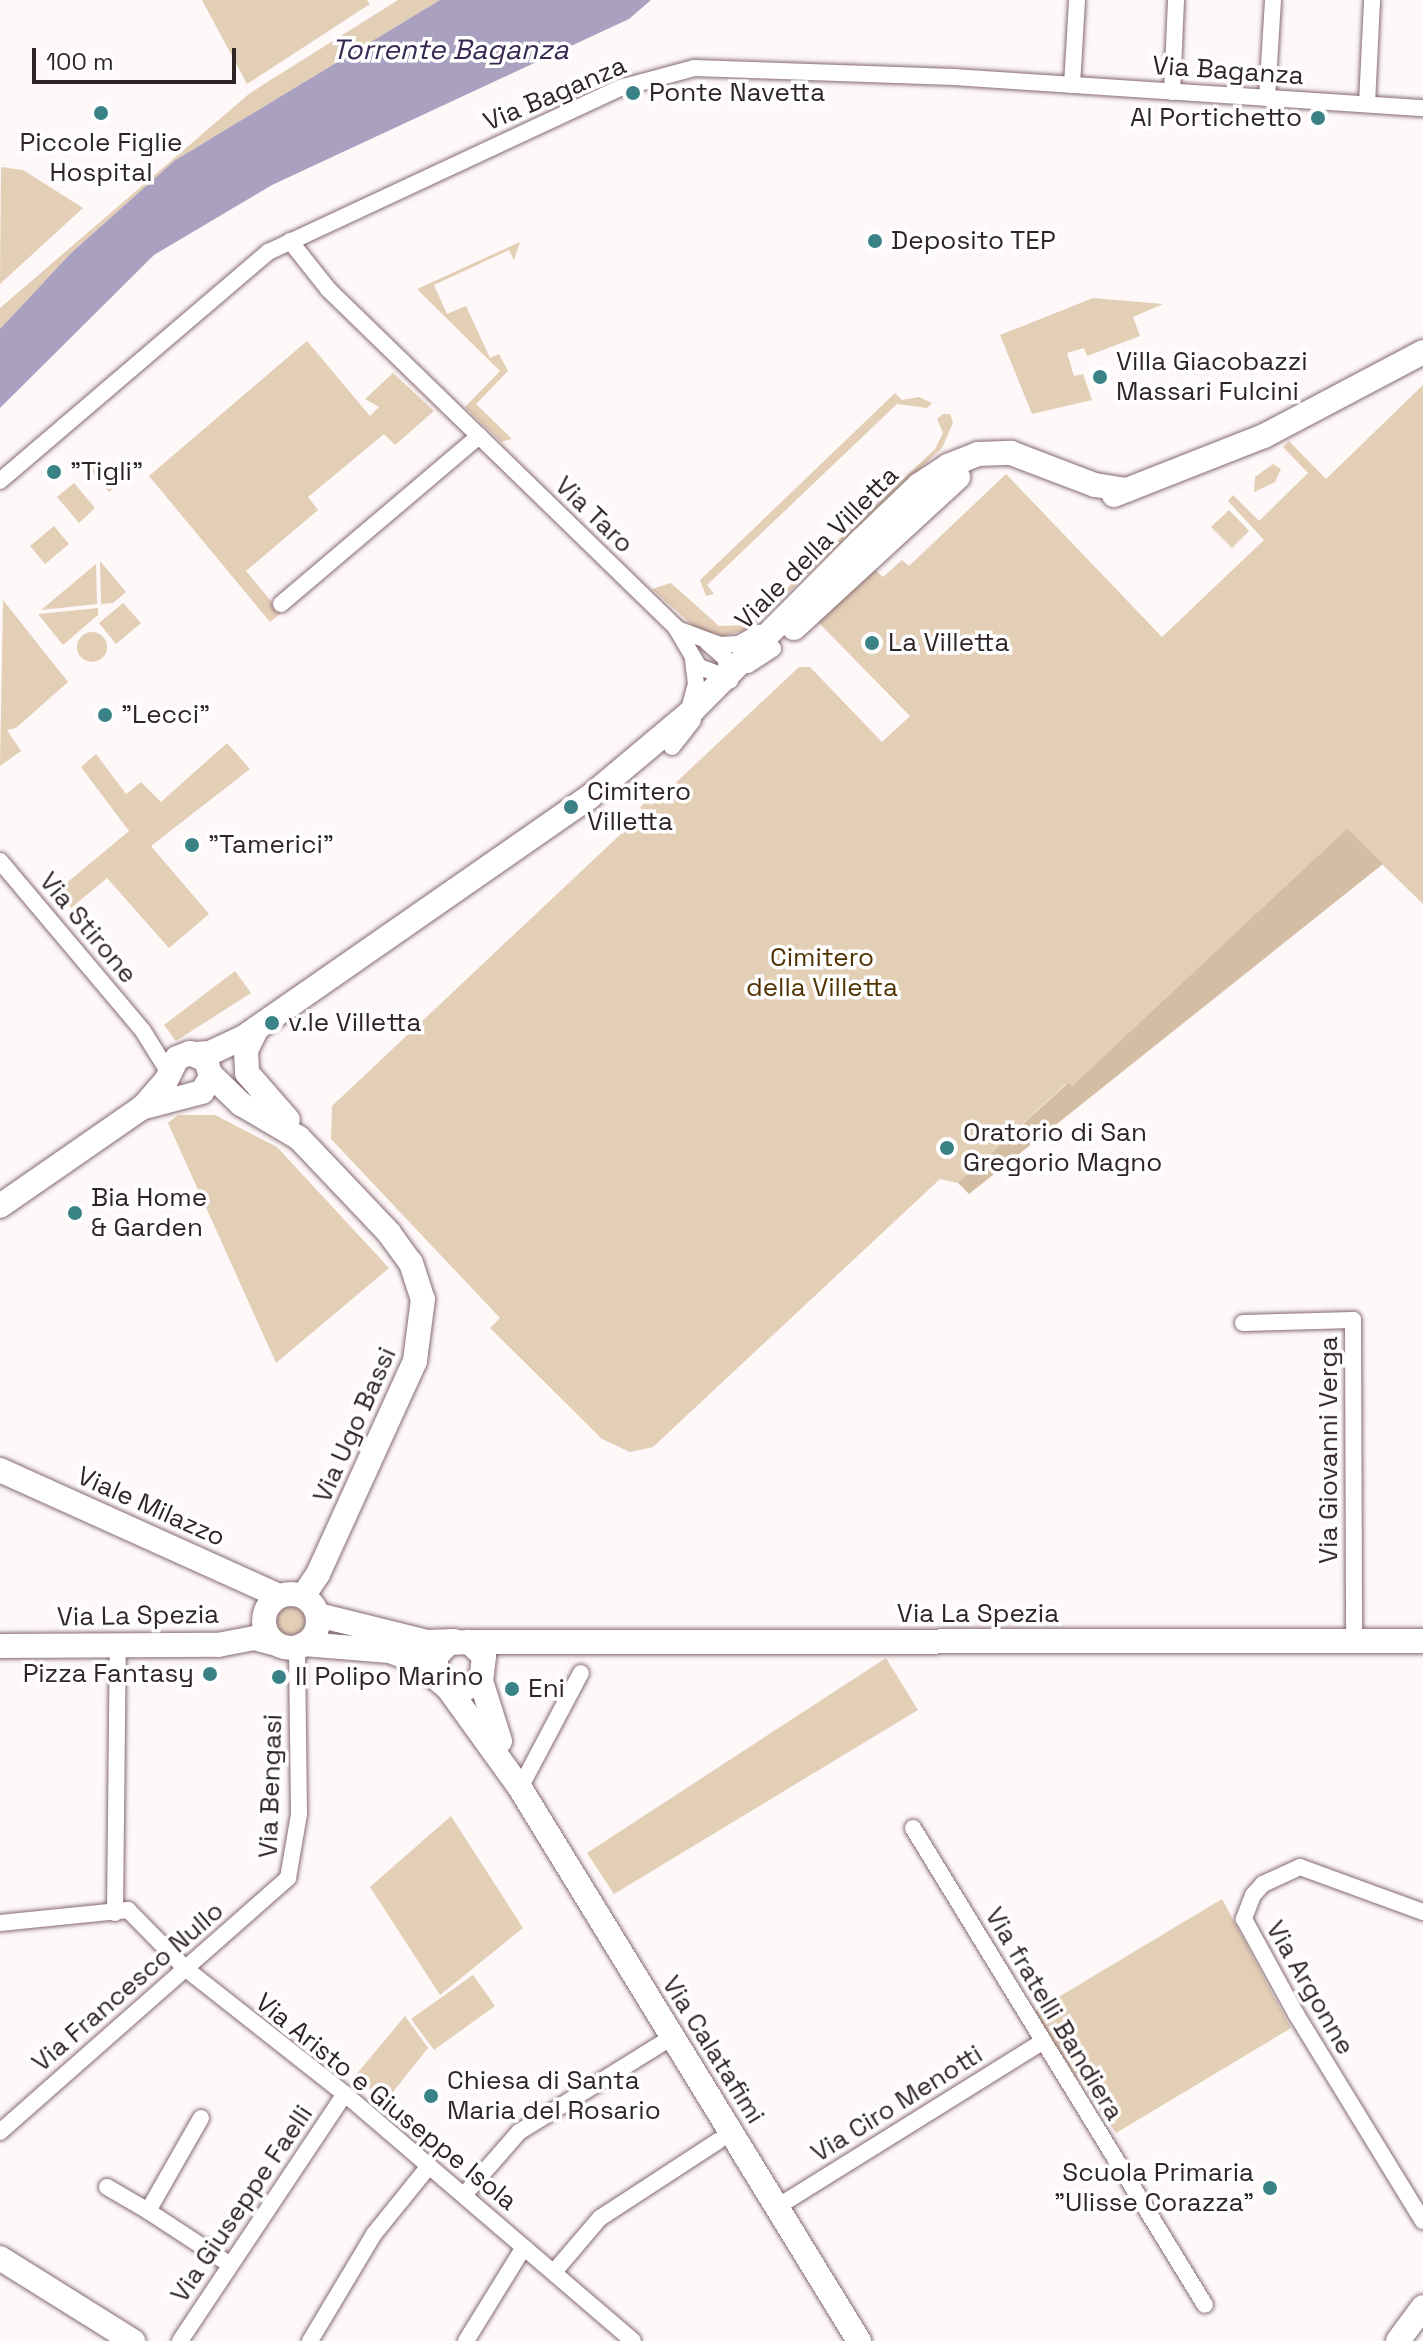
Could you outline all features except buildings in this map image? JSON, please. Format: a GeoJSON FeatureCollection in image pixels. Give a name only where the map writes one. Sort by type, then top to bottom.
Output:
{"type":"FeatureCollection","features":[{"type":"Feature","properties":{"kind":"street"},"geometry":{"type":"LineString","coordinates":[[1072,85],[1077,0]]}},
{"type":"Feature","properties":{"kind":"street"},"geometry":{"type":"LineString","coordinates":[[1172,92],[1176,0]]}},
{"type":"Feature","properties":{"kind":"street"},"geometry":{"type":"LineString","coordinates":[[1267,98],[1273,0]]}},
{"type":"Feature","properties":{"kind":"street"},"geometry":{"type":"LineString","coordinates":[[1367,104],[1372,0]]}},
{"type":"Feature","properties":{"kind":"street","name":"Via Baganza"},"geometry":{"type":"LineString","coordinates":[[0,480],[259,258],[620,88],[694,68],[1072,85],[1423,108]]}},
{"type":"Feature","properties":{"kind":"street","name":"Via Taro"},"geometry":{"type":"LineString","coordinates":[[290,241],[328,289],[676,628],[705,672],[729,677],[725,658],[708,643],[676,628]]}},
{"type":"Feature","properties":{"kind":"street","name":"Viale della Villetta"},"geometry":{"type":"LineString","coordinates":[[587,799],[621,784],[672,747],[962,474],[1006,467],[1084,496],[1106,498],[1264,436],[1423,352]]}},
{"type":"Feature","properties":{"kind":"street"},"geometry":{"type":"LineString","coordinates":[[281,604],[479,436]]}},
{"type":"Feature","properties":{"kind":"street","name":"Viale della Villetta"},"geometry":{"type":"LineString","coordinates":[[192,1053],[210,1053],[252,1031],[587,799],[682,721],[729,677],[778,621],[919,485],[968,456],[1019,454],[1085,482],[1127,490]]}},
{"type":"Feature","properties":{"kind":"street"},"geometry":{"type":"LineString","coordinates":[[708,643],[738,644],[778,621]]}},
{"type":"Feature","properties":{"kind":"street"},"geometry":{"type":"LineString","coordinates":[[672,747],[729,677],[773,649]]}},
{"type":"Feature","properties":{"kind":"street"},"geometry":{"type":"LineString","coordinates":[[682,721],[696,688],[693,657]]}},
{"type":"Feature","properties":{"kind":"street","name":"Via Stirone"},"geometry":{"type":"LineString","coordinates":[[0,861],[139,1026],[169,1073]]}},
{"type":"Feature","properties":{"kind":"street","name":"Via Stirone"},"geometry":{"type":"LineString","coordinates":[[139,1026],[192,1053]]}},
{"type":"Feature","properties":{"kind":"street"},"geometry":{"type":"LineString","coordinates":[[252,1031],[247,1047],[247,1073],[306,1144]]}},
{"type":"Feature","properties":{"kind":"street","name":"Viale della Villetta"},"geometry":{"type":"LineString","coordinates":[[211,1074],[252,1031]]}},
{"type":"Feature","properties":{"kind":"street"},"geometry":{"type":"LineString","coordinates":[[0,1206],[141,1108],[177,1058],[192,1053],[206,1060],[211,1074],[205,1089],[191,1096],[141,1108]]}},
{"type":"Feature","properties":{"kind":"street"},"geometry":{"type":"LineString","coordinates":[[169,1073],[176,1090],[191,1096]]}},
{"type":"Feature","properties":{"kind":"street","name":"Via Ugo Bassi"},"geometry":{"type":"LineString","coordinates":[[211,1074],[217,1086],[306,1144],[404,1251],[417,1276],[424,1318],[413,1368],[318,1574],[300,1603]]}},
{"type":"Feature","properties":{"kind":"street","name":"Via Ugo Bassi"},"geometry":{"type":"LineString","coordinates":[[191,1096],[243,1105]]}},
{"type":"Feature","properties":{"kind":"street","name":"Via Giovanni Verga"},"geometry":{"type":"LineString","coordinates":[[1243,1323],[1353,1320],[1354,1642]]}},
{"type":"Feature","properties":{"kind":"street","name":"Viale Milazzo"},"geometry":{"type":"LineString","coordinates":[[0,1470],[300,1603]]}},
{"type":"Feature","properties":{"kind":"street"},"geometry":{"type":"LineString","coordinates":[[300,1603],[316,1632],[292,1645],[264,1623],[267,1607],[300,1603]]}},
{"type":"Feature","properties":{"kind":"street","name":"Via La Spezia"},"geometry":{"type":"LineString","coordinates":[[300,1603],[427,1642],[1423,1641]]}},
{"type":"Feature","properties":{"kind":"street","name":"Via La Spezia"},"geometry":{"type":"LineString","coordinates":[[0,1646],[218,1645],[254,1638],[292,1645],[390,1651],[442,1681],[466,1690],[482,1679],[497,1659],[533,1644]]}},
{"type":"Feature","properties":{"kind":"street"},"geometry":{"type":"LineString","coordinates":[[442,1681],[436,1656],[462,1641],[484,1656],[482,1679]]}},
{"type":"Feature","properties":{"kind":"street"},"geometry":{"type":"LineString","coordinates":[[0,1923],[115,1913],[118,1645]]}},
{"type":"Feature","properties":{"kind":"street","name":"Via Bengasi"},"geometry":{"type":"LineString","coordinates":[[288,1878],[299,1814],[292,1645]]}},
{"type":"Feature","properties":{"kind":"street"},"geometry":{"type":"LineString","coordinates":[[520,1788],[581,1673]]}},
{"type":"Feature","properties":{"kind":"street","name":"Via Calatafimi"},"geometry":{"type":"LineString","coordinates":[[482,1679],[520,1788]]}},
{"type":"Feature","properties":{"kind":"street","name":"Via Calatafimi"},"geometry":{"type":"LineString","coordinates":[[442,1681],[520,1788],[859,2341]]}},
{"type":"Feature","properties":{"kind":"street","name":"Via fratelli Bandiera"},"geometry":{"type":"LineString","coordinates":[[913,1828],[1205,2305]]}},
{"type":"Feature","properties":{"kind":"street","name":"Via Argonne"},"geometry":{"type":"LineString","coordinates":[[1423,1912],[1300,1867],[1263,1884],[1253,1895],[1244,1919],[1296,2014],[1423,2221]]}},
{"type":"Feature","properties":{"kind":"street","name":"Via Francesco Nullo"},"geometry":{"type":"LineString","coordinates":[[0,2132],[288,1878]]}},
{"type":"Feature","properties":{"kind":"street","name":"Via Aristo e Giuseppe Isola"},"geometry":{"type":"LineString","coordinates":[[115,1913],[128,1910],[134,1914],[186,1969],[345,2094],[554,2272],[622,2337]]}},
{"type":"Feature","properties":{"kind":"street"},"geometry":{"type":"LineString","coordinates":[[464,2195],[519,2132],[672,2037]]}},
{"type":"Feature","properties":{"kind":"street","name":"Via Ciro Menotti"},"geometry":{"type":"LineString","coordinates":[[777,2207],[1042,2042]]}},
{"type":"Feature","properties":{"kind":"street","name":"Via Giuseppe Faelli"},"geometry":{"type":"LineString","coordinates":[[180,2341],[345,2094]]}},
{"type":"Feature","properties":{"kind":"street"},"geometry":{"type":"LineString","coordinates":[[148,2211],[201,2118]]}},
{"type":"Feature","properties":{"kind":"street"},"geometry":{"type":"LineString","coordinates":[[554,2272],[600,2218],[718,2141]]}},
{"type":"Feature","properties":{"kind":"street"},"geometry":{"type":"LineString","coordinates":[[310,2341],[374,2234],[429,2166]]}},
{"type":"Feature","properties":{"kind":"street"},"geometry":{"type":"LineString","coordinates":[[107,2187],[229,2264]]}},
{"type":"Feature","properties":{"kind":"street"},"geometry":{"type":"LineString","coordinates":[[466,2341],[524,2247]]}},
{"type":"Feature","properties":{"kind":"street"},"geometry":{"type":"LineString","coordinates":[[0,2258],[133,2341]]}},
{"type":"Feature","properties":{"kind":"street"},"geometry":{"type":"LineString","coordinates":[[1398,2341],[1423,2307]]}},
{"type":"Feature","properties":{"kind":"street"},"geometry":{"type":"LineString","coordinates":[[1413,2341],[1423,2326]]}},
{"type":"Feature","properties":{"kind":"green space"},"geometry":{"type":"Polygon","coordinates":[[[202,0],[367,0],[370,4],[247,84],[202,0]]]}},
{"type":"Feature","properties":{"kind":"green space"},"geometry":{"type":"Polygon","coordinates":[[[398,0],[440,0],[174,161],[70,254],[0,329],[0,308],[250,93],[398,0]]]}},
{"type":"Feature","properties":{"kind":"green space"},"geometry":{"type":"Polygon","coordinates":[[[1,167],[23,170],[83,208],[0,284],[1,167]]]}},
{"type":"Feature","properties":{"kind":"green space"},"geometry":{"type":"Polygon","coordinates":[[[520,242],[514,260],[509,250],[434,285],[447,314],[466,306],[490,358],[499,354],[508,371],[476,404],[512,439],[501,442],[465,407],[500,371],[417,289],[520,242]]]}},
{"type":"Feature","properties":{"kind":"green space"},"geometry":{"type":"Polygon","coordinates":[[[1093,298],[1163,304],[1133,317],[1140,336],[1087,356],[1084,348],[1067,353],[1074,376],[1083,374],[1092,400],[1032,414],[1000,335],[1093,298]]]}},
{"type":"Feature","properties":{"kind":"green space"},"geometry":{"type":"Polygon","coordinates":[[[307,341],[370,416],[379,407],[365,399],[393,373],[434,411],[395,445],[384,434],[308,497],[318,510],[246,571],[281,613],[270,622],[149,476],[307,341]]]}},
{"type":"Feature","properties":{"kind":"green space","name":"Cimitero della Villetta"},"geometry":{"type":"Polygon","coordinates":[[[1423,385],[1423,904],[1347,830],[1071,1087],[1067,1083],[958,1183],[940,1179],[653,1447],[630,1452],[602,1439],[490,1328],[500,1318],[331,1139],[332,1106],[624,831],[620,826],[626,820],[631,825],[645,813],[640,807],[647,801],[652,805],[799,667],[810,667],[882,742],[910,716],[818,622],[874,569],[883,577],[902,560],[909,566],[1006,474],[1162,637],[1264,540],[1228,501],[1233,495],[1259,521],[1308,473],[1283,447],[1289,441],[1326,479],[1423,385]]]}},
{"type":"Feature","properties":{"kind":"green space"},"geometry":{"type":"Polygon","coordinates":[[[895,393],[902,400],[919,397],[932,403],[927,408],[897,404],[707,585],[714,594],[706,596],[700,580],[895,393]]]}},
{"type":"Feature","properties":{"kind":"green space"},"geometry":{"type":"Polygon","coordinates":[[[943,414],[950,414],[953,423],[942,448],[749,629],[724,636],[699,631],[652,589],[671,583],[719,626],[748,625],[935,449],[943,433],[937,419],[943,414]]]}},
{"type":"Feature","properties":{"kind":"green space"},"geometry":{"type":"Polygon","coordinates":[[[95,463],[110,481],[127,467],[132,472],[109,492],[89,469],[95,463]]]}},
{"type":"Feature","properties":{"kind":"green space"},"geometry":{"type":"Polygon","coordinates":[[[1273,464],[1281,469],[1275,482],[1254,492],[1255,477],[1273,464]]]}},
{"type":"Feature","properties":{"kind":"green space"},"geometry":{"type":"Polygon","coordinates":[[[74,483],[95,508],[79,523],[57,497],[74,483]]]}},
{"type":"Feature","properties":{"kind":"green space"},"geometry":{"type":"Polygon","coordinates":[[[1229,510],[1249,531],[1232,548],[1211,527],[1229,510]]]}},
{"type":"Feature","properties":{"kind":"green space"},"geometry":{"type":"Polygon","coordinates":[[[54,526],[69,544],[45,564],[30,546],[54,526]]]}},
{"type":"Feature","properties":{"kind":"green space"},"geometry":{"type":"Polygon","coordinates":[[[100,561],[126,592],[113,603],[101,604],[100,561]]]}},
{"type":"Feature","properties":{"kind":"green space"},"geometry":{"type":"Polygon","coordinates":[[[96,564],[97,604],[41,610],[96,564]]]}},
{"type":"Feature","properties":{"kind":"green space"},"geometry":{"type":"Polygon","coordinates":[[[3,600],[68,682],[16,728],[7,730],[21,751],[0,766],[3,600]]]}},
{"type":"Feature","properties":{"kind":"green space"},"geometry":{"type":"Polygon","coordinates":[[[123,603],[141,623],[116,644],[99,623],[123,603]]]}},
{"type":"Feature","properties":{"kind":"green space"},"geometry":{"type":"Polygon","coordinates":[[[98,608],[98,615],[63,645],[38,614],[98,608]]]}},
{"type":"Feature","properties":{"kind":"green space"},"geometry":{"type":"Polygon","coordinates":[[[92,632],[98,633],[106,641],[106,653],[98,661],[92,662],[86,661],[78,653],[77,647],[78,641],[86,633],[92,632]]]}},
{"type":"Feature","properties":{"kind":"green space"},"geometry":{"type":"Polygon","coordinates":[[[227,743],[250,769],[151,846],[209,914],[169,948],[107,878],[71,908],[57,891],[129,831],[81,767],[96,754],[126,794],[141,782],[161,802],[227,743]]]}},
{"type":"Feature","properties":{"kind":"green space"},"geometry":{"type":"Polygon","coordinates":[[[235,971],[251,993],[176,1041],[164,1025],[235,971]]]}},
{"type":"Feature","properties":{"kind":"green space"},"geometry":{"type":"Polygon","coordinates":[[[178,1115],[215,1115],[277,1147],[389,1268],[276,1363],[168,1123],[178,1115]]]}},
{"type":"Feature","properties":{"kind":"green space"},"geometry":{"type":"Polygon","coordinates":[[[291,1607],[301,1611],[305,1621],[301,1631],[291,1635],[281,1631],[277,1621],[281,1611],[291,1607]]]}},
{"type":"Feature","properties":{"kind":"green space"},"geometry":{"type":"Polygon","coordinates":[[[886,1658],[918,1710],[614,1894],[587,1853],[886,1658]]]}},
{"type":"Feature","properties":{"kind":"green space"},"geometry":{"type":"Polygon","coordinates":[[[451,1816],[523,1928],[440,1995],[370,1887],[451,1816]]]}},
{"type":"Feature","properties":{"kind":"green space"},"geometry":{"type":"Polygon","coordinates":[[[1222,1899],[1291,2028],[1116,2133],[1032,2013],[1222,1899]]]}},
{"type":"Feature","properties":{"kind":"green space"},"geometry":{"type":"Polygon","coordinates":[[[473,1975],[495,2006],[434,2050],[411,2019],[473,1975]]]}},
{"type":"Feature","properties":{"kind":"green space"},"geometry":{"type":"Polygon","coordinates":[[[405,2016],[428,2048],[385,2102],[355,2076],[405,2016]]]}},
{"type":"Feature","properties":{"kind":"shaded area"},"geometry":{"type":"Polygon","coordinates":[[[1347,829],[1383,864],[969,1194],[958,1183],[1068,1083],[1072,1086],[1347,829]]]}},
{"type":"Feature","properties":{"kind":"water","name":"Torrente Baganza"},"geometry":{"type":"Polygon","coordinates":[[[440,0],[651,0],[629,19],[272,185],[154,255],[0,408],[0,329],[70,254],[174,161],[440,0]]]}},
{"type":"Feature","properties":{"kind":"place","name":"Ponte Navetta"},"geometry":{"type":"Point","coordinates":[633,93]}},
{"type":"Feature","properties":{"kind":"place","name":"Piccole Figlie Hospital"},"geometry":{"type":"Point","coordinates":[101,113]}},
{"type":"Feature","properties":{"kind":"place","name":"Al Portichetto"},"geometry":{"type":"Point","coordinates":[1318,118]}},
{"type":"Feature","properties":{"kind":"place","name":"Deposito TEP"},"geometry":{"type":"Point","coordinates":[875,241]}},
{"type":"Feature","properties":{"kind":"place","name":"Villa Giacobazzi Massari Fulcini"},"geometry":{"type":"Point","coordinates":[1100,377]}},
{"type":"Feature","properties":{"kind":"place","name":"\"Tigli\""},"geometry":{"type":"Point","coordinates":[54,472]}},
{"type":"Feature","properties":{"kind":"place","name":"La Villetta"},"geometry":{"type":"Point","coordinates":[872,643]}},
{"type":"Feature","properties":{"kind":"place","name":"\"Lecci\""},"geometry":{"type":"Point","coordinates":[105,715]}},
{"type":"Feature","properties":{"kind":"place","name":"Cimitero Villetta"},"geometry":{"type":"Point","coordinates":[571,807]}},
{"type":"Feature","properties":{"kind":"place","name":"\"Tamerici\""},"geometry":{"type":"Point","coordinates":[192,845]}},
{"type":"Feature","properties":{"kind":"place","name":"v.le Villetta"},"geometry":{"type":"Point","coordinates":[272,1023]}},
{"type":"Feature","properties":{"kind":"place","name":"Oratorio di San Gregorio Magno"},"geometry":{"type":"Point","coordinates":[947,1148]}},
{"type":"Feature","properties":{"kind":"place","name":"Bia Home & Garden"},"geometry":{"type":"Point","coordinates":[75,1213]}},
{"type":"Feature","properties":{"kind":"place","name":"Pizza Fantasy"},"geometry":{"type":"Point","coordinates":[210,1674]}},
{"type":"Feature","properties":{"kind":"place","name":"Il Polipo Marino"},"geometry":{"type":"Point","coordinates":[279,1677]}},
{"type":"Feature","properties":{"kind":"place","name":"Eni"},"geometry":{"type":"Point","coordinates":[512,1689]}},
{"type":"Feature","properties":{"kind":"place","name":"Chiesa di Santa Maria del Rosario"},"geometry":{"type":"Point","coordinates":[431,2096]}},
{"type":"Feature","properties":{"kind":"place","name":"Scuola Primaria \"Ulisse Corazza\""},"geometry":{"type":"Point","coordinates":[1270,2188]}}]}
